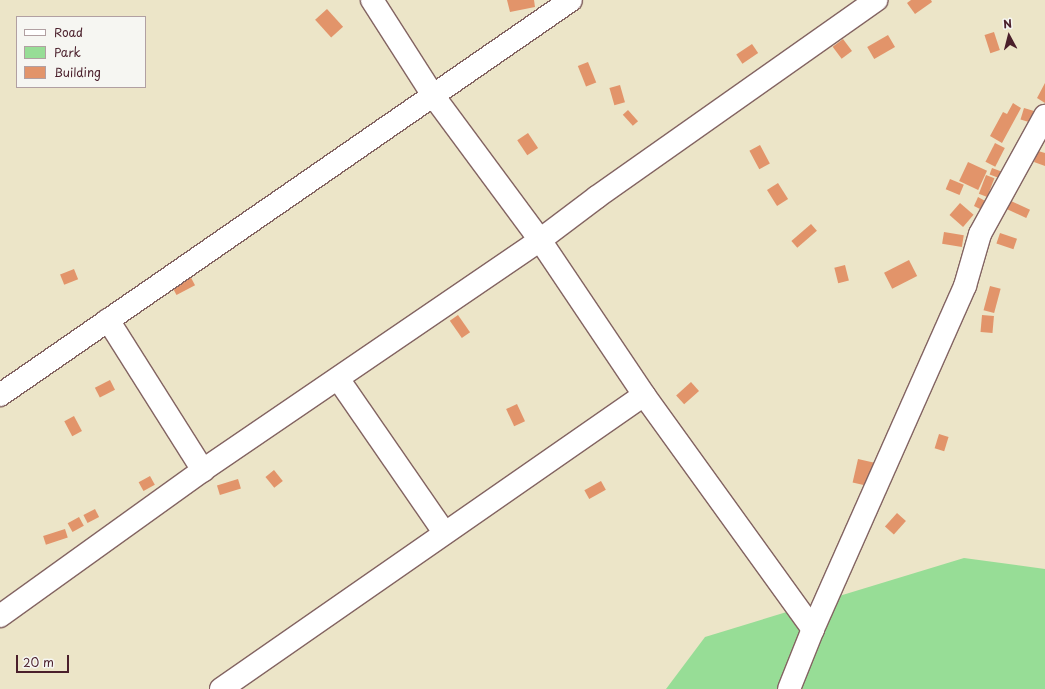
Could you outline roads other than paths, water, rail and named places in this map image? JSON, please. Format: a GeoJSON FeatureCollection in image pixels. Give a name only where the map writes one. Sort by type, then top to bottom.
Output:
{"type":"FeatureCollection","features":[{"type":"Feature","properties":{"kind":"street"},"geometry":{"type":"LineString","coordinates":[[372,0],[432,94],[540,240],[644,395],[813,629]]}},
{"type":"Feature","properties":{"kind":"street"},"geometry":{"type":"LineString","coordinates":[[0,395],[432,94],[571,0]]}},
{"type":"Feature","properties":{"kind":"street"},"geometry":{"type":"LineString","coordinates":[[0,616],[203,470],[339,380],[540,240],[597,197],[876,0]]}},
{"type":"Feature","properties":{"kind":"street"},"geometry":{"type":"LineString","coordinates":[[789,689],[813,629],[965,286],[980,234],[1045,116]]}},
{"type":"Feature","properties":{"kind":"street"},"geometry":{"type":"LineString","coordinates":[[108,320],[203,470]]}},
{"type":"Feature","properties":{"kind":"street"},"geometry":{"type":"LineString","coordinates":[[339,380],[444,532]]}},
{"type":"Feature","properties":{"kind":"street"},"geometry":{"type":"LineString","coordinates":[[221,689],[444,532],[644,395]]}}]}
